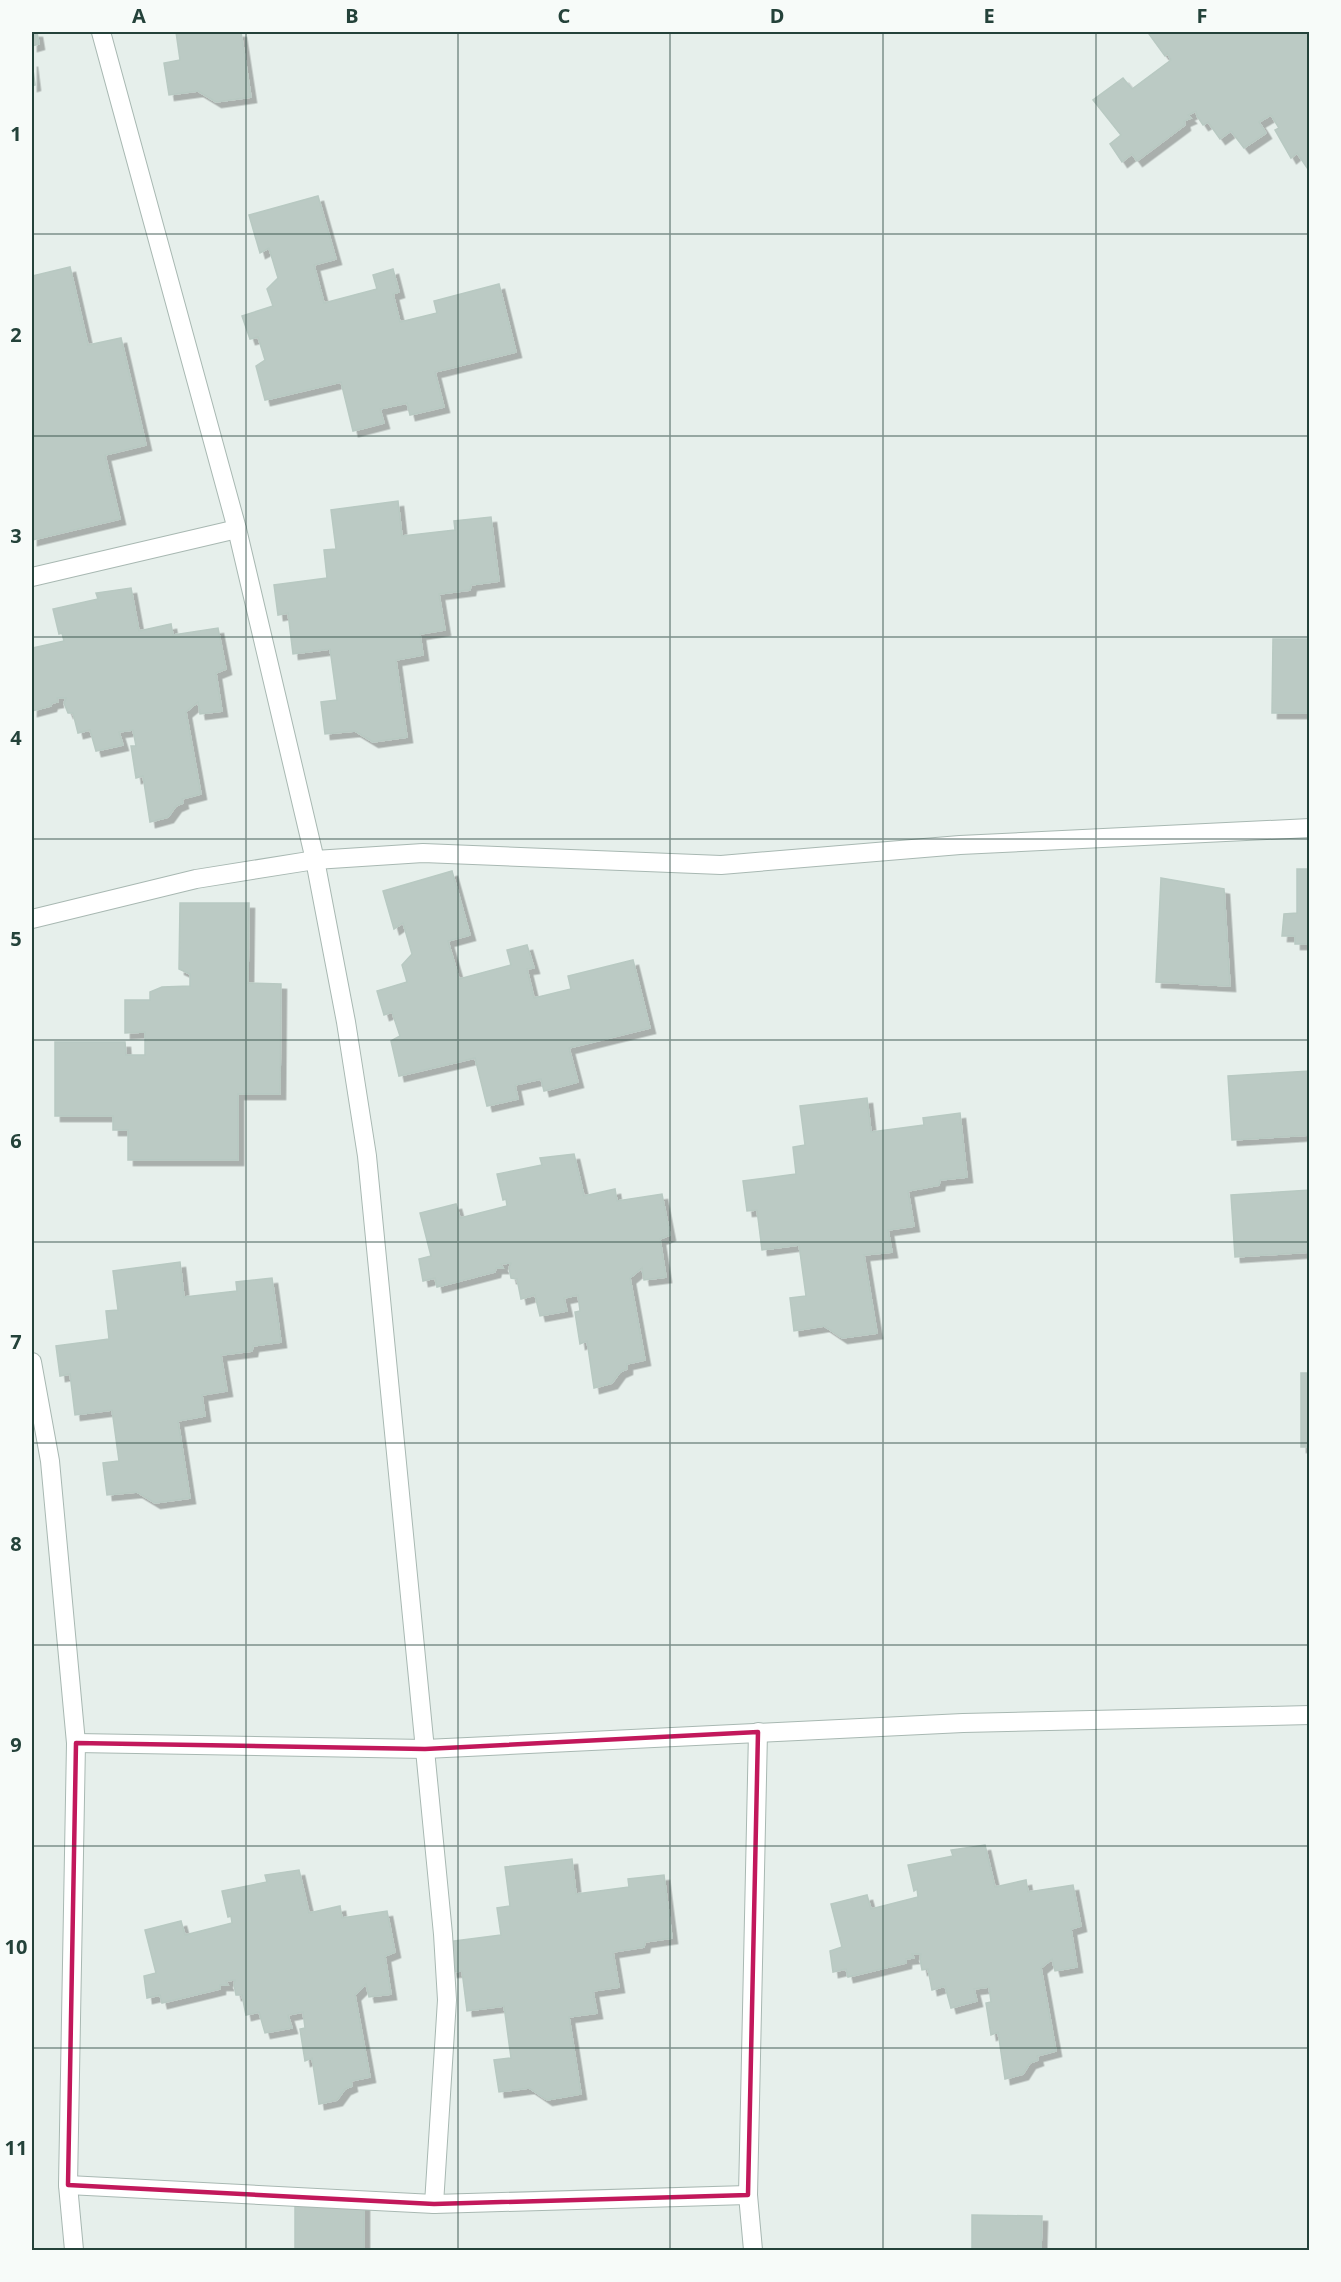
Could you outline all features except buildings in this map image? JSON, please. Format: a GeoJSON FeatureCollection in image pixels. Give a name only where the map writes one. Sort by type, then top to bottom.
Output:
{"type":"FeatureCollection","features":[{"type":"Feature","properties":{"kind":"street"},"geometry":{"type":"LineString","coordinates":[[101,32],[237,529],[315,860],[346,1022],[367,1156],[443,1934],[447,2000],[434,2204]]}},
{"type":"Feature","properties":{"kind":"street"},"geometry":{"type":"LineString","coordinates":[[32,577],[237,529]]}},
{"type":"Feature","properties":{"kind":"street"},"geometry":{"type":"LineString","coordinates":[[32,919],[196,879],[315,860],[423,853],[722,866],[960,845],[1310,828]]}},
{"type":"Feature","properties":{"kind":"street"},"geometry":{"type":"LineString","coordinates":[[32,1362],[50,1461],[76,1743],[68,2185],[74,2250]]}},
{"type":"Feature","properties":{"kind":"street"},"geometry":{"type":"LineString","coordinates":[[76,1743],[425,1749],[963,1723],[1310,1714]]}},
{"type":"Feature","properties":{"kind":"street"},"geometry":{"type":"LineString","coordinates":[[753,2250],[748,2195],[758,1732]]}},
{"type":"Feature","properties":{"kind":"street"},"geometry":{"type":"LineString","coordinates":[[68,2185],[434,2204],[748,2195]]}},
{"type":"Feature","properties":{"kind":"highlighted area"},"geometry":{"type":"Polygon","coordinates":[[[758,1732],[748,2195],[434,2204],[68,2185],[76,1743],[425,1749],[758,1732]]]}}]}
